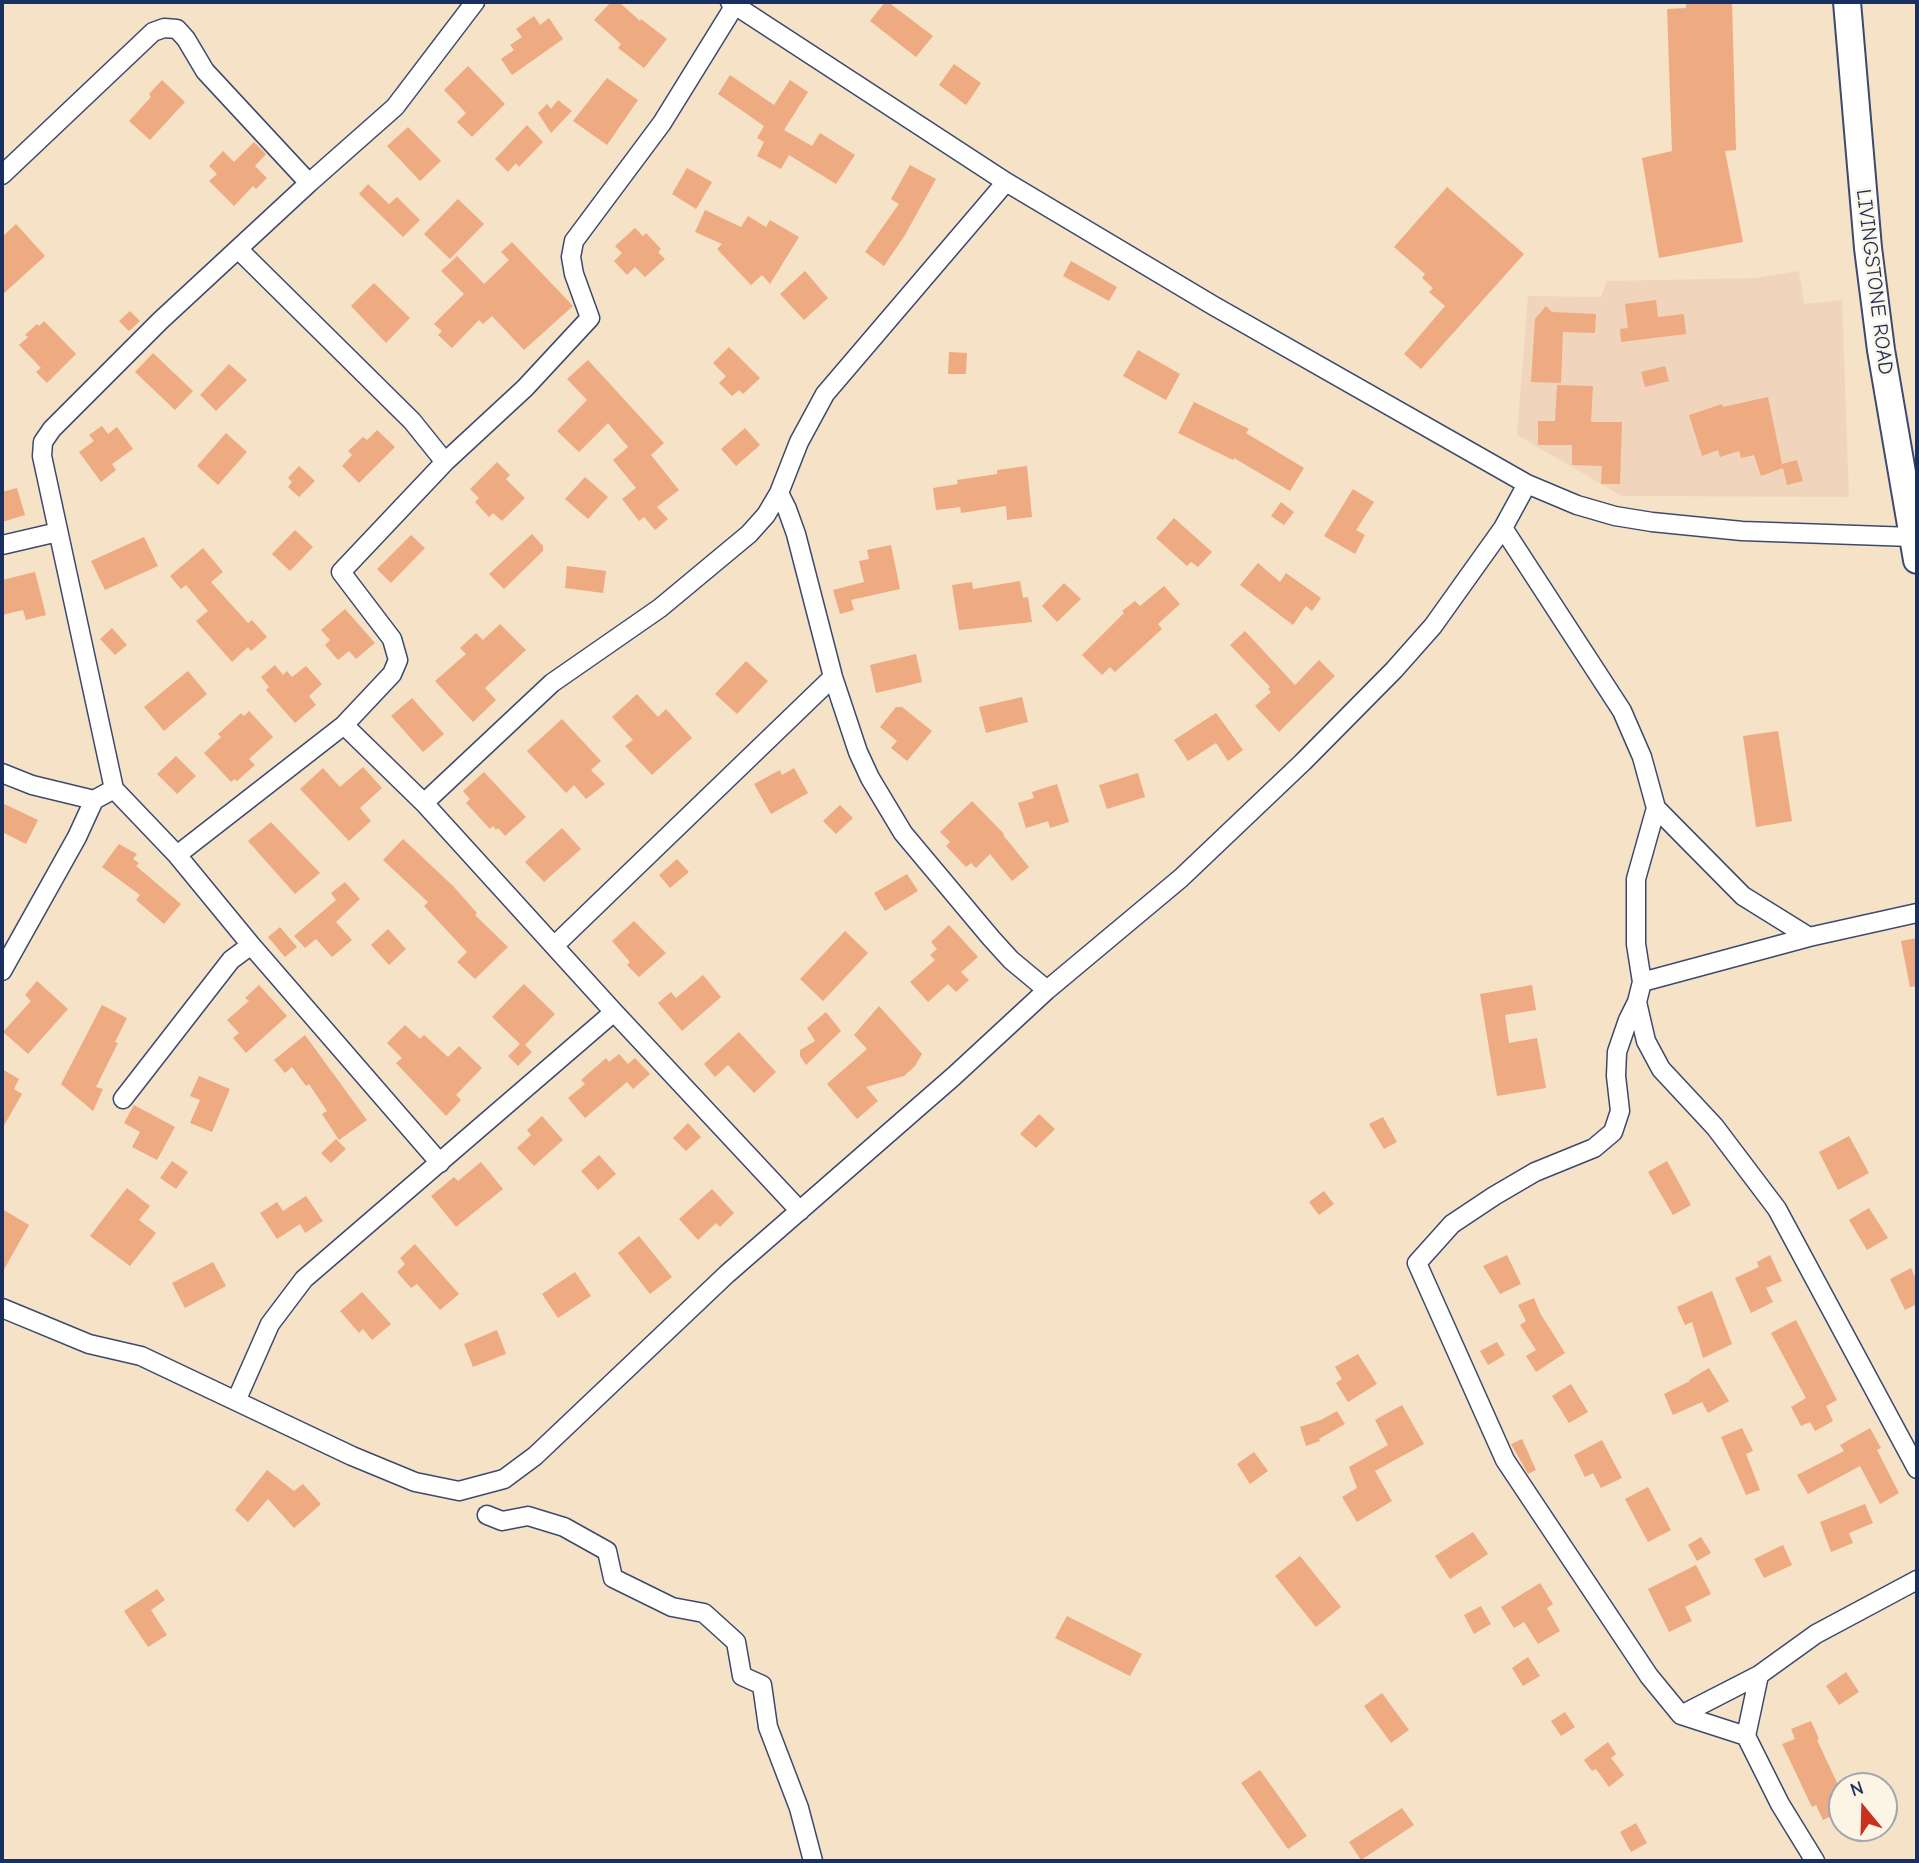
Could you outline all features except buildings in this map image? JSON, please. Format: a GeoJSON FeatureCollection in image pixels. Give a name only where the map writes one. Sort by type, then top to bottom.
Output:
{"type":"FeatureCollection","features":[{"type":"Feature","properties":{"kind":"highway","name":"LIVINGSTONE ROAD"},"geometry":{"type":"LineString","coordinates":[[1847,2],[1867,248],[1914,548]]}},
{"type":"Feature","properties":{"kind":"street"},"geometry":{"type":"LineString","coordinates":[[440,1163],[251,945],[177,855],[114,789],[42,456],[43,442],[52,429],[160,321],[395,107],[475,2]]}},
{"type":"Feature","properties":{"kind":"street"},"geometry":{"type":"LineString","coordinates":[[177,855],[344,725],[392,674],[398,660],[392,639],[341,572],[445,462],[525,388],[590,318],[574,274],[571,257],[574,241],[662,123],[733,4],[1006,182],[1214,306],[1527,484],[1577,505],[1615,516],[1914,548]]}},
{"type":"Feature","properties":{"kind":"street"},"geometry":{"type":"LineString","coordinates":[[2,175],[153,32],[164,28],[177,29],[205,71],[309,183]]}},
{"type":"Feature","properties":{"kind":"street"},"geometry":{"type":"LineString","coordinates":[[424,803],[552,683],[660,608],[749,534],[766,516],[779,493],[799,442],[825,394],[1006,182]]}},
{"type":"Feature","properties":{"kind":"street"},"geometry":{"type":"LineString","coordinates":[[238,248],[412,421],[445,462]]}},
{"type":"Feature","properties":{"kind":"street"},"geometry":{"type":"LineString","coordinates":[[2,1308],[89,1343],[141,1356],[352,1456],[415,1482],[459,1491],[504,1479],[535,1456],[727,1274],[954,1076],[1048,990],[1181,878],[1303,762],[1394,670],[1433,626],[1503,528],[1527,484]]}},
{"type":"Feature","properties":{"kind":"street"},"geometry":{"type":"LineString","coordinates":[[779,493],[788,509],[796,534],[833,677],[858,752],[870,778],[903,833],[990,938],[1011,960],[1048,990]]}},
{"type":"Feature","properties":{"kind":"street"},"geometry":{"type":"LineString","coordinates":[[1503,528],[1622,711],[1642,757],[1656,808],[1742,896],[1809,937]]}},
{"type":"Feature","properties":{"kind":"street"},"geometry":{"type":"LineString","coordinates":[[2,545],[58,532]]}},
{"type":"Feature","properties":{"kind":"street"},"geometry":{"type":"LineString","coordinates":[[554,946],[833,677]]}},
{"type":"Feature","properties":{"kind":"street"},"geometry":{"type":"LineString","coordinates":[[344,725],[424,803],[800,1211]]}},
{"type":"Feature","properties":{"kind":"street"},"geometry":{"type":"LineString","coordinates":[[2,774],[32,785],[94,800]]}},
{"type":"Feature","properties":{"kind":"street"},"geometry":{"type":"LineString","coordinates":[[2,971],[77,838],[94,800],[114,789]]}},
{"type":"Feature","properties":{"kind":"street"},"geometry":{"type":"LineString","coordinates":[[1656,808],[1636,879],[1636,944],[1642,982],[1617,1052],[1616,1076],[1620,1111],[1613,1132],[1594,1148],[1535,1172],[1452,1224],[1417,1263],[1505,1460],[1649,1676],[1681,1715],[1746,1736]]}},
{"type":"Feature","properties":{"kind":"street"},"geometry":{"type":"LineString","coordinates":[[1642,982],[1809,937],[1917,913]]}},
{"type":"Feature","properties":{"kind":"street"},"geometry":{"type":"LineString","coordinates":[[123,1099],[231,960],[251,945]]}},
{"type":"Feature","properties":{"kind":"street"},"geometry":{"type":"LineString","coordinates":[[1637,1002],[1646,1041],[1661,1069],[1715,1127],[1777,1209],[1917,1469]]}},
{"type":"Feature","properties":{"kind":"street"},"geometry":{"type":"LineString","coordinates":[[236,1401],[270,1324],[304,1279],[614,1012]]}},
{"type":"Feature","properties":{"kind":"street"},"geometry":{"type":"LineString","coordinates":[[487,1515],[502,1521],[528,1516],[564,1527],[607,1551],[613,1578],[671,1607],[704,1613],[736,1642],[742,1676],[762,1685],[768,1727],[799,1808],[813,1861]]}},
{"type":"Feature","properties":{"kind":"street"},"geometry":{"type":"LineString","coordinates":[[1681,1715],[1759,1675],[1816,1634],[1917,1580]]}},
{"type":"Feature","properties":{"kind":"street"},"geometry":{"type":"LineString","coordinates":[[1759,1675],[1746,1736],[1780,1804],[1815,1861]]}},
{"type":"Feature","properties":{"kind":"shaded area"},"geometry":{"type":"Polygon","coordinates":[[[1799,271],[1804,304],[1842,300],[1849,497],[1622,496],[1517,435],[1528,296],[1601,297],[1607,281],[1755,278],[1799,271]]]}}]}
